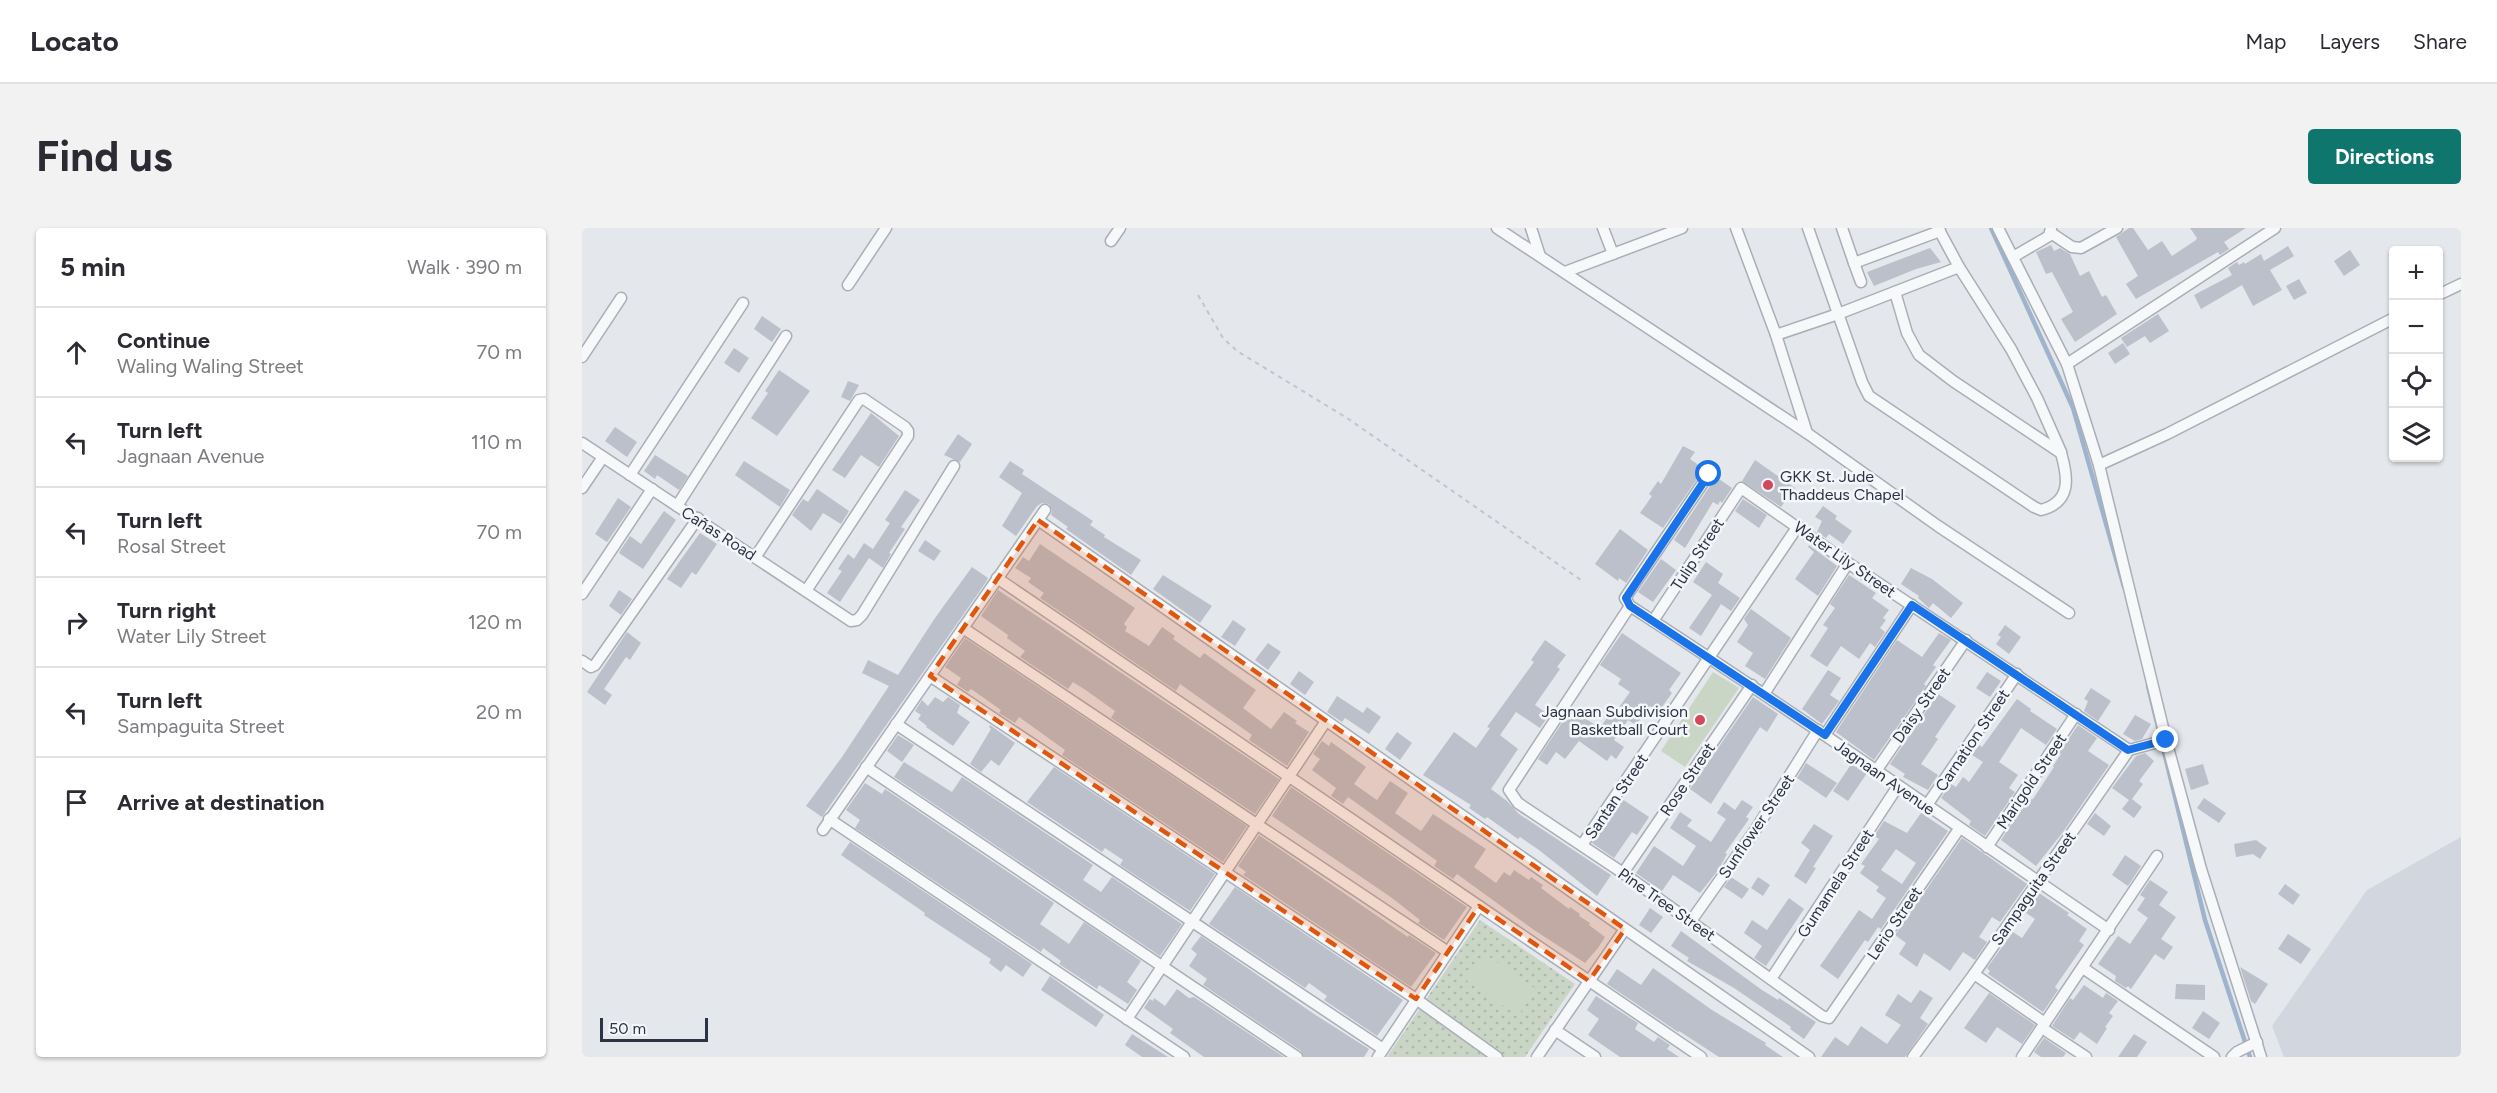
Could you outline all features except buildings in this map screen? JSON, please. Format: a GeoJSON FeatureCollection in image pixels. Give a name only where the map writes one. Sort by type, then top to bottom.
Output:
{"type":"FeatureCollection","features":[{"type":"Feature","properties":{"kind":"street"},"geometry":{"type":"LineString","coordinates":[[848,285],[886,228]]}},
{"type":"Feature","properties":{"kind":"street"},"geometry":{"type":"LineString","coordinates":[[1111,240],[1120,228]]}},
{"type":"Feature","properties":{"kind":"street"},"geometry":{"type":"LineString","coordinates":[[1497,228],[1807,433],[1938,526],[2069,613]]}},
{"type":"Feature","properties":{"kind":"street"},"geometry":{"type":"LineString","coordinates":[[1531,228],[1540,256]]}},
{"type":"Feature","properties":{"kind":"street"},"geometry":{"type":"LineString","coordinates":[[1603,228],[1613,254]]}},
{"type":"Feature","properties":{"kind":"street"},"geometry":{"type":"LineString","coordinates":[[1736,228],[1776,335],[1807,433]]}},
{"type":"Feature","properties":{"kind":"street"},"geometry":{"type":"LineString","coordinates":[[1808,228],[1862,382],[1869,396],[2034,507],[2042,510],[2057,503],[2065,493],[2067,477],[2061,453],[2037,398],[2011,349],[1959,267],[1939,230],[1854,263]]}},
{"type":"Feature","properties":{"kind":"street"},"geometry":{"type":"LineString","coordinates":[[1842,228],[1861,282]]}},
{"type":"Feature","properties":{"kind":"street"},"geometry":{"type":"LineString","coordinates":[[1998,228],[2067,364],[2099,465],[2166,740],[2201,869],[2253,1044],[2261,1057]]}},
{"type":"Feature","properties":{"kind":"street"},"geometry":{"type":"LineString","coordinates":[[2013,257],[2051,231],[2076,249],[2116,228]]}},
{"type":"Feature","properties":{"kind":"street"},"geometry":{"type":"LineString","coordinates":[[2067,364],[2275,228]]}},
{"type":"Feature","properties":{"kind":"street"},"geometry":{"type":"LineString","coordinates":[[1565,272],[1675,229]]}},
{"type":"Feature","properties":{"kind":"street"},"geometry":{"type":"LineString","coordinates":[[1776,335],[1838,314],[1959,267]]}},
{"type":"Feature","properties":{"kind":"street"},"geometry":{"type":"LineString","coordinates":[[2443,293],[2461,284]]}},
{"type":"Feature","properties":{"kind":"street"},"geometry":{"type":"LineString","coordinates":[[1895,292],[1907,333],[1919,355],[1953,381],[2061,453]]}},
{"type":"Feature","properties":{"kind":"street"},"geometry":{"type":"LineString","coordinates":[[582,357],[621,298]]}},
{"type":"Feature","properties":{"kind":"street"},"geometry":{"type":"LineString","coordinates":[[630,475],[743,303]]}},
{"type":"Feature","properties":{"kind":"street"},"geometry":{"type":"LineString","coordinates":[[2099,465],[2167,434],[2389,321]]}},
{"type":"Feature","properties":{"kind":"street"},"geometry":{"type":"LineString","coordinates":[[677,506],[786,336]]}},
{"type":"Feature","properties":{"kind":"street"},"geometry":{"type":"LineString","coordinates":[[756,556],[859,400],[864,399],[905,427],[908,436],[806,591]]}},
{"type":"Feature","properties":{"kind":"street","name":"Cañas Road"},"geometry":{"type":"LineString","coordinates":[[582,442],[756,556],[848,620],[855,620],[862,615],[954,466]]}},
{"type":"Feature","properties":{"kind":"street"},"geometry":{"type":"LineString","coordinates":[[582,488],[603,457]]}},
{"type":"Feature","properties":{"kind":"street"},"geometry":{"type":"LineString","coordinates":[[1630,606],[1626,598],[1709,474]]}},
{"type":"Feature","properties":{"kind":"street","name":"Water Lily Street"},"geometry":{"type":"LineString","coordinates":[[1741,488],[1848,563],[2128,750]]}},
{"type":"Feature","properties":{"kind":"street","name":"Tulip Street"},"geometry":{"type":"LineString","coordinates":[[1653,621],[1741,488]]}},
{"type":"Feature","properties":{"kind":"street"},"geometry":{"type":"LineString","coordinates":[[582,594],[652,489]]}},
{"type":"Feature","properties":{"kind":"street"},"geometry":{"type":"LineString","coordinates":[[823,830],[1045,510]]}},
{"type":"Feature","properties":{"kind":"street"},"geometry":{"type":"LineString","coordinates":[[582,661],[591,667],[595,665],[698,518]]}},
{"type":"Feature","properties":{"kind":"street"},"geometry":{"type":"LineString","coordinates":[[1038,520],[1809,1057]]}},
{"type":"Feature","properties":{"kind":"street","name":"Santan Street"},"geometry":{"type":"LineString","coordinates":[[1582,845],[1798,526]]}},
{"type":"Feature","properties":{"kind":"street"},"geometry":{"type":"LineString","coordinates":[[1764,693],[1848,563]]}},
{"type":"Feature","properties":{"kind":"street"},"geometry":{"type":"LineString","coordinates":[[997,578],[1701,1057]]}},
{"type":"Feature","properties":{"kind":"street","name":"Sunflower Street"},"geometry":{"type":"LineString","coordinates":[[1691,921],[1912,605]]}},
{"type":"Feature","properties":{"kind":"street","name":"Jagnaan Avenue"},"geometry":{"type":"LineString","coordinates":[[1630,606],[1711,657],[1822,732],[1959,829],[2109,930]]}},
{"type":"Feature","properties":{"kind":"street","name":"Pine Tree Street"},"geometry":{"type":"LineString","coordinates":[[1630,606],[1509,787],[1513,798],[1691,921],[1821,1016],[1829,1018]]}},
{"type":"Feature","properties":{"kind":"street"},"geometry":{"type":"LineString","coordinates":[[963,628],[1448,952]]}},
{"type":"Feature","properties":{"kind":"street","name":"Daisy Street"},"geometry":{"type":"LineString","coordinates":[[1876,771],[1966,640]]}},
{"type":"Feature","properties":{"kind":"street","name":"Carnation Street"},"geometry":{"type":"LineString","coordinates":[[1927,805],[2017,674]]}},
{"type":"Feature","properties":{"kind":"street"},"geometry":{"type":"LineString","coordinates":[[930,676],[1416,999],[1497,1057]]}},
{"type":"Feature","properties":{"kind":"street","name":"Rose Street"},"geometry":{"type":"LineString","coordinates":[[1623,873],[1752,685]]}},
{"type":"Feature","properties":{"kind":"street","name":"Marigold Street"},"geometry":{"type":"LineString","coordinates":[[1987,847],[2076,714]]}},
{"type":"Feature","properties":{"kind":"street"},"geometry":{"type":"LineString","coordinates":[[1127,1019],[1326,721]]}},
{"type":"Feature","properties":{"kind":"street"},"geometry":{"type":"LineString","coordinates":[[896,724],[1192,921],[1380,1053],[1479,906]]}},
{"type":"Feature","properties":{"kind":"street"},"geometry":{"type":"LineString","coordinates":[[2128,750],[2166,740]]}},
{"type":"Feature","properties":{"kind":"street","name":"Sampaguita Street"},"geometry":{"type":"LineString","coordinates":[[1913,1057],[1974,974],[2128,750]]}},
{"type":"Feature","properties":{"kind":"street"},"geometry":{"type":"LineString","coordinates":[[866,767],[1297,1057]]}},
{"type":"Feature","properties":{"kind":"street","name":"Gumamela Street"},"geometry":{"type":"LineString","coordinates":[[1771,979],[1898,786]]}},
{"type":"Feature","properties":{"kind":"street"},"geometry":{"type":"LineString","coordinates":[[830,819],[1184,1057]]}},
{"type":"Feature","properties":{"kind":"street","name":"Lerio Street"},"geometry":{"type":"LineString","coordinates":[[1829,1018],[1959,829]]}},
{"type":"Feature","properties":{"kind":"street"},"geometry":{"type":"LineString","coordinates":[[2022,1057],[2157,856]]}},
{"type":"Feature","properties":{"kind":"street"},"geometry":{"type":"LineString","coordinates":[[1537,1057],[1625,929]]}},
{"type":"Feature","properties":{"kind":"street"},"geometry":{"type":"LineString","coordinates":[[2083,968],[2214,1057]]}},
{"type":"Feature","properties":{"kind":"street"},"geometry":{"type":"LineString","coordinates":[[1974,974],[2086,1057]]}},
{"type":"Feature","properties":{"kind":"street"},"geometry":{"type":"LineString","coordinates":[[1555,1030],[1595,1057]]}},
{"type":"Feature","properties":{"kind":"street"},"geometry":{"type":"LineString","coordinates":[[2235,1054],[2253,1044]]}},
{"type":"Feature","properties":{"kind":"path"},"geometry":{"type":"LineString","coordinates":[[1198,295],[1222,338],[1237,351],[1347,417],[1581,580]]}},
{"type":"Feature","properties":{"kind":"highlighted area"},"geometry":{"type":"Polygon","coordinates":[[[1038,520],[1625,929],[1589,981],[1479,906],[1416,999],[930,676],[1038,520]]]}},
{"type":"Feature","properties":{"kind":"shaded area"},"geometry":{"type":"Polygon","coordinates":[[[2461,837],[2461,1057],[2284,1057],[2272,1026],[2367,890],[2461,837]]]}},
{"type":"Feature","properties":{"kind":"green space","name":"Jagnaan Subdivision Basketball Court"},"geometry":{"type":"Polygon","coordinates":[[[1713,672],[1739,688],[1685,767],[1661,751],[1713,672]]]}},
{"type":"Feature","properties":{"kind":"green space"},"geometry":{"type":"Polygon","coordinates":[[[1480,920],[1575,984],[1525,1057],[1387,1057],[1480,920]]]}},
{"type":"Feature","properties":{"kind":"green space"},"geometry":{"type":"Polygon","coordinates":[[[1484,953],[1536,989],[1518,1016],[1466,980],[1484,953]]]}},
{"type":"Feature","properties":{"kind":"waterway"},"geometry":{"type":"LineString","coordinates":[[1991,228],[2073,408],[2124,587]]}},
{"type":"Feature","properties":{"kind":"waterway"},"geometry":{"type":"LineString","coordinates":[[2148,686],[2205,920],[2250,1057]]}},
{"type":"Feature","properties":{"kind":"place","name":"GKK St. Jude Thaddeus Chapel"},"geometry":{"type":"Point","coordinates":[1768,485]}},
{"type":"Feature","properties":{"kind":"place","name":"Jagnaan Subdivision Basketball Court"},"geometry":{"type":"Point","coordinates":[1700,720]}},
{"type":"Feature","properties":{"kind":"route"},"geometry":{"type":"LineString","coordinates":[[1709,474],[1626,598],[1630,606],[1711,657],[1825,735],[1912,605],[2128,750],[2166,740]]}}]}
